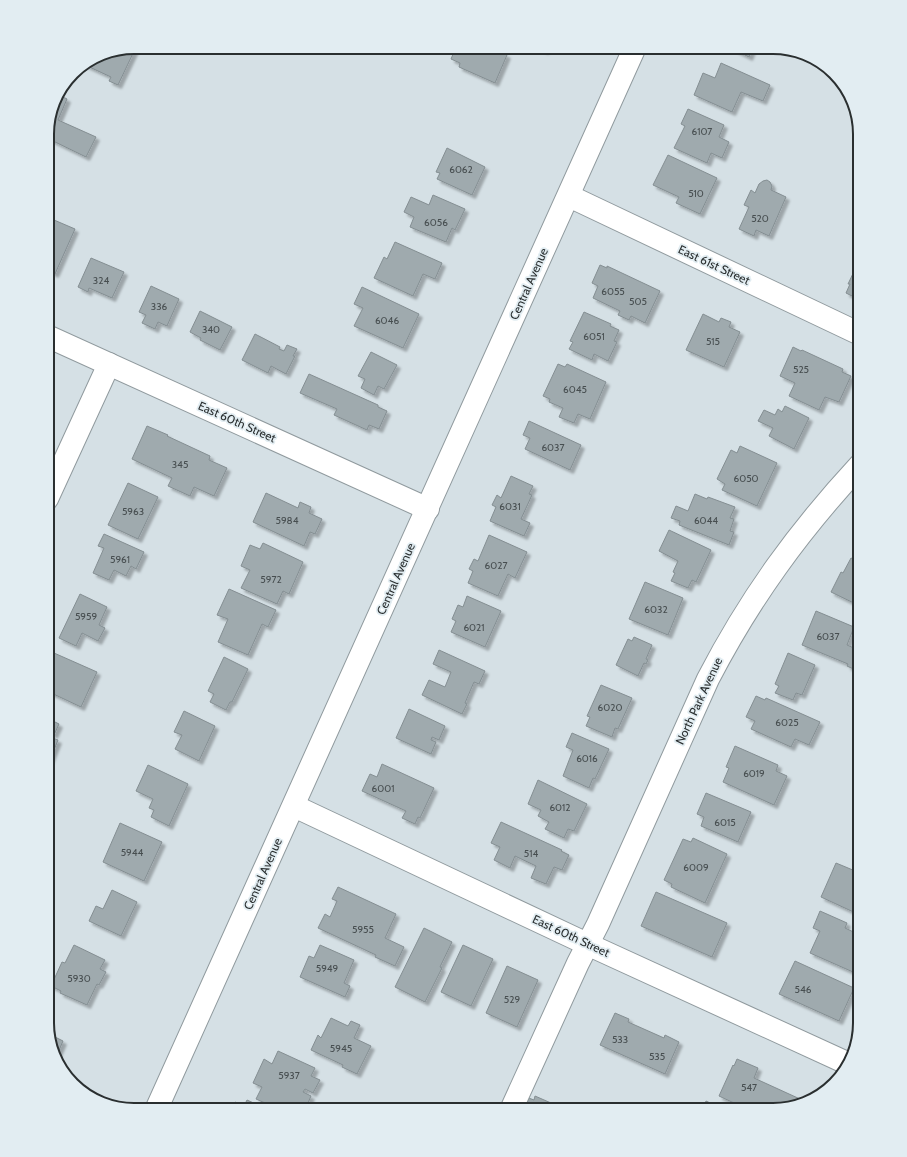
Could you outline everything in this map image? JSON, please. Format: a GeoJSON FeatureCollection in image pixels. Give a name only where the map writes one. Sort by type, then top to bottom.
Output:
{"type":"FeatureCollection","features":[{"type":"Feature","properties":{"kind":"street","name":"Central Avenue"},"geometry":{"type":"LineString","coordinates":[[159,1103],[632,54]]}},
{"type":"Feature","properties":{"kind":"street","name":"East 61st Street"},"geometry":{"type":"LineString","coordinates":[[569,196],[853,331]]}},
{"type":"Feature","properties":{"kind":"street","name":"East 60th Street"},"geometry":{"type":"LineString","coordinates":[[54,339],[428,509]]}},
{"type":"Feature","properties":{"kind":"street"},"geometry":{"type":"LineString","coordinates":[[54,484],[109,364]]}},
{"type":"Feature","properties":{"kind":"street","name":"North Park Avenue"},"geometry":{"type":"LineString","coordinates":[[514,1103],[582,953],[601,917],[708,679],[728,641],[752,602],[790,547],[817,512],[853,473]]}},
{"type":"Feature","properties":{"kind":"street","name":"East 60th Street"},"geometry":{"type":"LineString","coordinates":[[294,806],[582,953],[843,1062]]}},
{"type":"Feature","properties":{"kind":"building"},"geometry":{"type":"Polygon","coordinates":[[[133,54],[118,85],[109,81],[111,77],[90,67],[108,58],[133,54]]]}},
{"type":"Feature","properties":{"kind":"building"},"geometry":{"type":"Polygon","coordinates":[[[453,54],[507,55],[495,83],[459,67],[460,63],[451,59],[453,54]]]}},
{"type":"Feature","properties":{"kind":"building"},"geometry":{"type":"Polygon","coordinates":[[[743,54],[750,54],[749,57],[743,54]]]}},
{"type":"Feature","properties":{"kind":"building"},"geometry":{"type":"Polygon","coordinates":[[[721,63],[770,85],[763,101],[741,92],[732,112],[694,95],[703,73],[715,78],[721,63]]]}},
{"type":"Feature","properties":{"kind":"building"},"geometry":{"type":"Polygon","coordinates":[[[63,97],[67,99],[58,120],[96,137],[86,157],[54,141],[54,129],[57,113],[63,97]]]}},
{"type":"Feature","properties":{"kind":"building"},"geometry":{"type":"Polygon","coordinates":[[[688,109],[724,125],[719,137],[729,142],[722,158],[711,153],[707,163],[674,148],[685,126],[681,124],[688,109]]]}},
{"type":"Feature","properties":{"kind":"building"},"geometry":{"type":"Polygon","coordinates":[[[447,148],[485,167],[472,195],[437,179],[440,173],[436,172],[447,148]]]}},
{"type":"Feature","properties":{"kind":"building"},"geometry":{"type":"Polygon","coordinates":[[[668,155],[717,178],[700,214],[676,203],[679,197],[653,185],[668,155]]]}},
{"type":"Feature","properties":{"kind":"building"},"geometry":{"type":"Polygon","coordinates":[[[767,180],[772,186],[771,190],[786,197],[769,236],[756,230],[754,236],[739,229],[749,207],[744,205],[751,190],[755,193],[759,184],[767,180]]]}},
{"type":"Feature","properties":{"kind":"building"},"geometry":{"type":"Polygon","coordinates":[[[433,195],[465,209],[455,230],[452,228],[446,242],[410,227],[414,217],[404,212],[411,197],[429,205],[433,195]]]}},
{"type":"Feature","properties":{"kind":"building"},"geometry":{"type":"Polygon","coordinates":[[[54,220],[75,229],[54,274],[54,220]]]}},
{"type":"Feature","properties":{"kind":"building"},"geometry":{"type":"Polygon","coordinates":[[[395,242],[442,263],[435,279],[423,274],[413,296],[374,278],[384,257],[387,259],[395,242]]]}},
{"type":"Feature","properties":{"kind":"building"},"geometry":{"type":"Polygon","coordinates":[[[91,258],[124,272],[112,298],[89,288],[88,292],[78,287],[91,258]]]}},
{"type":"Feature","properties":{"kind":"building"},"geometry":{"type":"Polygon","coordinates":[[[600,265],[607,268],[607,266],[660,291],[645,323],[631,316],[629,320],[618,315],[620,311],[593,298],[598,286],[592,283],[600,265]]]}},
{"type":"Feature","properties":{"kind":"building"},"geometry":{"type":"Polygon","coordinates":[[[853,274],[853,296],[846,293],[850,284],[848,284],[853,274]]]}},
{"type":"Feature","properties":{"kind":"building"},"geometry":{"type":"Polygon","coordinates":[[[151,286],[179,299],[167,326],[158,322],[155,329],[142,323],[146,315],[139,312],[151,286]]]}},
{"type":"Feature","properties":{"kind":"building"},"geometry":{"type":"Polygon","coordinates":[[[362,287],[419,314],[403,348],[354,326],[363,308],[354,304],[362,287]]]}},
{"type":"Feature","properties":{"kind":"building"},"geometry":{"type":"Polygon","coordinates":[[[200,311],[232,327],[220,350],[200,340],[201,338],[190,332],[200,311]]]}},
{"type":"Feature","properties":{"kind":"building"},"geometry":{"type":"Polygon","coordinates":[[[584,312],[611,324],[610,326],[619,330],[614,341],[617,342],[608,361],[594,354],[592,360],[569,349],[573,342],[570,341],[584,312]]]}},
{"type":"Feature","properties":{"kind":"building"},"geometry":{"type":"Polygon","coordinates":[[[703,314],[719,322],[721,318],[731,322],[729,327],[740,332],[724,367],[686,350],[703,314]]]}},
{"type":"Feature","properties":{"kind":"building"},"geometry":{"type":"Polygon","coordinates":[[[255,334],[280,347],[279,349],[284,351],[287,345],[297,349],[286,374],[271,366],[268,373],[242,360],[255,334]]]}},
{"type":"Feature","properties":{"kind":"building"},"geometry":{"type":"Polygon","coordinates":[[[793,347],[843,369],[842,372],[851,376],[839,402],[825,397],[819,410],[789,396],[795,383],[780,376],[793,347]]]}},
{"type":"Feature","properties":{"kind":"building"},"geometry":{"type":"Polygon","coordinates":[[[371,352],[397,365],[384,389],[378,386],[374,395],[361,388],[365,379],[358,376],[371,352]]]}},
{"type":"Feature","properties":{"kind":"building"},"geometry":{"type":"Polygon","coordinates":[[[558,364],[565,367],[567,364],[606,382],[590,419],[578,414],[574,423],[559,417],[563,408],[549,402],[550,399],[543,396],[558,364]]]}},
{"type":"Feature","properties":{"kind":"building"},"geometry":{"type":"Polygon","coordinates":[[[309,374],[378,405],[378,407],[387,411],[379,429],[369,425],[367,430],[334,415],[337,409],[300,393],[309,374]]]}},
{"type":"Feature","properties":{"kind":"building"},"geometry":{"type":"Polygon","coordinates":[[[785,406],[809,418],[794,449],[769,436],[773,428],[758,421],[764,410],[775,415],[778,409],[782,412],[785,406]]]}},
{"type":"Feature","properties":{"kind":"building"},"geometry":{"type":"Polygon","coordinates":[[[529,421],[581,445],[570,470],[525,449],[530,438],[523,435],[529,421]]]}},
{"type":"Feature","properties":{"kind":"building"},"geometry":{"type":"Polygon","coordinates":[[[147,426],[210,456],[209,460],[227,468],[214,496],[194,487],[190,496],[168,486],[172,478],[132,459],[147,426]]]}},
{"type":"Feature","properties":{"kind":"building"},"geometry":{"type":"Polygon","coordinates":[[[740,446],[777,463],[757,506],[722,490],[725,484],[717,479],[731,450],[737,453],[740,446]]]}},
{"type":"Feature","properties":{"kind":"building"},"geometry":{"type":"Polygon","coordinates":[[[511,476],[533,486],[529,494],[532,495],[521,519],[530,523],[524,536],[490,521],[496,507],[492,505],[497,495],[501,498],[511,476]]]}},
{"type":"Feature","properties":{"kind":"building"},"geometry":{"type":"Polygon","coordinates":[[[128,483],[158,497],[138,539],[108,525],[128,483]]]}},
{"type":"Feature","properties":{"kind":"building"},"geometry":{"type":"Polygon","coordinates":[[[266,493],[298,508],[300,502],[311,507],[309,513],[322,519],[315,534],[310,532],[304,546],[253,522],[266,493]]]}},
{"type":"Feature","properties":{"kind":"building"},"geometry":{"type":"Polygon","coordinates":[[[695,494],[735,507],[730,518],[734,519],[730,531],[734,532],[729,545],[679,525],[680,521],[671,518],[676,506],[688,511],[695,494]]]}},
{"type":"Feature","properties":{"kind":"building"},"geometry":{"type":"Polygon","coordinates":[[[669,530],[711,550],[696,582],[692,580],[688,588],[671,581],[678,561],[659,551],[669,530]]]}},
{"type":"Feature","properties":{"kind":"building"},"geometry":{"type":"Polygon","coordinates":[[[104,534],[144,552],[136,569],[131,566],[126,576],[114,570],[109,580],[93,573],[104,548],[98,546],[104,534]]]}},
{"type":"Feature","properties":{"kind":"building"},"geometry":{"type":"Polygon","coordinates":[[[489,535],[527,552],[515,578],[508,574],[498,596],[468,583],[473,571],[469,569],[474,559],[478,561],[489,535]]]}},
{"type":"Feature","properties":{"kind":"building"},"geometry":{"type":"Polygon","coordinates":[[[263,543],[303,562],[289,594],[283,591],[277,604],[241,588],[250,570],[241,566],[250,545],[260,549],[263,543]]]}},
{"type":"Feature","properties":{"kind":"building"},"geometry":{"type":"Polygon","coordinates":[[[851,558],[853,559],[853,603],[831,592],[841,572],[843,573],[851,558]]]}},
{"type":"Feature","properties":{"kind":"building"},"geometry":{"type":"Polygon","coordinates":[[[645,582],[683,598],[668,635],[629,619],[645,582]]]}},
{"type":"Feature","properties":{"kind":"building"},"geometry":{"type":"Polygon","coordinates":[[[229,589],[276,610],[268,627],[262,624],[248,655],[218,642],[228,619],[217,615],[229,589]]]}},
{"type":"Feature","properties":{"kind":"building"},"geometry":{"type":"Polygon","coordinates":[[[80,594],[107,607],[99,625],[105,628],[98,641],[82,633],[76,646],[59,638],[80,594]]]}},
{"type":"Feature","properties":{"kind":"building"},"geometry":{"type":"Polygon","coordinates":[[[467,596],[501,611],[485,647],[451,632],[456,621],[452,619],[458,605],[463,607],[467,596]]]}},
{"type":"Feature","properties":{"kind":"building"},"geometry":{"type":"Polygon","coordinates":[[[816,611],[853,627],[847,645],[853,648],[853,669],[847,666],[848,664],[802,645],[816,611]]]}},
{"type":"Feature","properties":{"kind":"building"},"geometry":{"type":"Polygon","coordinates":[[[634,637],[652,645],[646,659],[648,660],[646,664],[644,663],[638,676],[616,665],[628,639],[632,641],[634,637]]]}},
{"type":"Feature","properties":{"kind":"building"},"geometry":{"type":"Polygon","coordinates":[[[439,650],[485,671],[479,684],[474,682],[462,714],[422,695],[429,680],[445,687],[451,672],[433,664],[439,650]]]}},
{"type":"Feature","properties":{"kind":"building"},"geometry":{"type":"Polygon","coordinates":[[[54,653],[97,672],[81,707],[54,694],[54,653]]]}},
{"type":"Feature","properties":{"kind":"building"},"geometry":{"type":"Polygon","coordinates":[[[788,653],[815,665],[802,695],[796,693],[793,700],[775,693],[779,686],[775,684],[788,653]]]}},
{"type":"Feature","properties":{"kind":"building"},"geometry":{"type":"Polygon","coordinates":[[[224,657],[248,669],[232,702],[230,702],[226,710],[210,702],[214,694],[208,691],[224,657]]]}},
{"type":"Feature","properties":{"kind":"building"},"geometry":{"type":"Polygon","coordinates":[[[601,685],[632,698],[618,729],[615,728],[612,737],[586,726],[590,717],[587,716],[601,685]]]}},
{"type":"Feature","properties":{"kind":"building"},"geometry":{"type":"Polygon","coordinates":[[[756,696],[765,700],[766,698],[820,722],[809,745],[795,739],[791,747],[751,729],[755,721],[746,717],[756,696]]]}},
{"type":"Feature","properties":{"kind":"building"},"geometry":{"type":"Polygon","coordinates":[[[409,709],[445,726],[439,740],[432,737],[431,740],[436,742],[431,754],[396,738],[409,709]]]}},
{"type":"Feature","properties":{"kind":"building"},"geometry":{"type":"Polygon","coordinates":[[[184,711],[215,726],[199,761],[175,749],[182,735],[174,732],[184,711]]]}},
{"type":"Feature","properties":{"kind":"building"},"geometry":{"type":"Polygon","coordinates":[[[54,722],[59,724],[54,735],[54,722]]]}},
{"type":"Feature","properties":{"kind":"building"},"geometry":{"type":"Polygon","coordinates":[[[572,733],[609,749],[595,779],[593,778],[589,788],[563,776],[573,750],[566,747],[572,733]]]}},
{"type":"Feature","properties":{"kind":"building"},"geometry":{"type":"Polygon","coordinates":[[[54,739],[58,740],[54,750],[54,739]]]}},
{"type":"Feature","properties":{"kind":"building"},"geometry":{"type":"Polygon","coordinates":[[[735,746],[778,765],[776,771],[787,776],[774,805],[723,782],[729,768],[726,767],[735,746]]]}},
{"type":"Feature","properties":{"kind":"building"},"geometry":{"type":"Polygon","coordinates":[[[382,764],[434,788],[420,818],[418,817],[415,824],[402,818],[406,811],[362,791],[370,774],[377,777],[382,764]]]}},
{"type":"Feature","properties":{"kind":"building"},"geometry":{"type":"Polygon","coordinates":[[[148,765],[188,784],[169,826],[151,817],[154,810],[149,808],[153,799],[136,791],[148,765]]]}},
{"type":"Feature","properties":{"kind":"building"},"geometry":{"type":"Polygon","coordinates":[[[538,780],[587,804],[574,831],[568,829],[564,838],[545,829],[549,822],[538,816],[541,810],[528,804],[538,780]]]}},
{"type":"Feature","properties":{"kind":"building"},"geometry":{"type":"Polygon","coordinates":[[[706,793],[751,812],[738,842],[701,826],[704,817],[697,814],[706,793]]]}},
{"type":"Feature","properties":{"kind":"building"},"geometry":{"type":"Polygon","coordinates":[[[501,822],[562,850],[561,851],[569,855],[562,870],[554,867],[546,884],[531,878],[536,866],[515,856],[510,868],[494,860],[500,847],[491,843],[501,822]]]}},
{"type":"Feature","properties":{"kind":"building"},"geometry":{"type":"Polygon","coordinates":[[[120,823],[162,842],[144,881],[103,862],[120,823]]]}},
{"type":"Feature","properties":{"kind":"building"},"geometry":{"type":"Polygon","coordinates":[[[693,838],[727,854],[705,903],[671,887],[672,884],[664,880],[683,839],[691,842],[693,838]]]}},
{"type":"Feature","properties":{"kind":"building"},"geometry":{"type":"Polygon","coordinates":[[[836,863],[853,870],[853,912],[821,897],[836,863]]]}},
{"type":"Feature","properties":{"kind":"building"},"geometry":{"type":"Polygon","coordinates":[[[338,887],[396,914],[385,938],[404,947],[395,966],[375,957],[376,955],[318,928],[325,914],[330,917],[337,901],[332,899],[338,887]]]}},
{"type":"Feature","properties":{"kind":"building"},"geometry":{"type":"Polygon","coordinates":[[[112,890],[137,902],[121,936],[89,921],[96,906],[103,909],[112,890]]]}},
{"type":"Feature","properties":{"kind":"building"},"geometry":{"type":"Polygon","coordinates":[[[656,892],[727,923],[712,957],[641,926],[656,892]]]}},
{"type":"Feature","properties":{"kind":"building"},"geometry":{"type":"Polygon","coordinates":[[[820,911],[847,923],[845,928],[853,932],[853,972],[810,953],[820,931],[813,928],[820,911]]]}},
{"type":"Feature","properties":{"kind":"building"},"geometry":{"type":"Polygon","coordinates":[[[424,928],[452,942],[440,967],[442,968],[425,1002],[395,987],[424,928]]]}},
{"type":"Feature","properties":{"kind":"building"},"geometry":{"type":"Polygon","coordinates":[[[74,945],[105,960],[100,969],[106,972],[99,985],[97,984],[87,1005],[60,993],[61,991],[54,988],[54,979],[62,962],[65,963],[74,945]]]}},
{"type":"Feature","properties":{"kind":"building"},"geometry":{"type":"Polygon","coordinates":[[[320,945],[354,960],[344,983],[350,986],[345,997],[300,977],[309,956],[314,958],[320,945]]]}},
{"type":"Feature","properties":{"kind":"building"},"geometry":{"type":"Polygon","coordinates":[[[463,945],[493,959],[471,1006],[441,992],[463,945]]]}},
{"type":"Feature","properties":{"kind":"building"},"geometry":{"type":"Polygon","coordinates":[[[795,961],[853,988],[839,1021],[779,994],[795,961]]]}},
{"type":"Feature","properties":{"kind":"building"},"geometry":{"type":"Polygon","coordinates":[[[507,966],[538,980],[517,1027],[486,1013],[507,966]]]}},
{"type":"Feature","properties":{"kind":"building"},"geometry":{"type":"Polygon","coordinates":[[[615,1013],[629,1019],[628,1022],[664,1038],[665,1035],[679,1042],[665,1074],[600,1045],[615,1013]]]}},
{"type":"Feature","properties":{"kind":"building"},"geometry":{"type":"Polygon","coordinates":[[[331,1018],[348,1026],[351,1021],[360,1025],[354,1038],[371,1046],[357,1074],[342,1067],[343,1065],[311,1050],[318,1035],[321,1038],[331,1018]]]}},
{"type":"Feature","properties":{"kind":"building"},"geometry":{"type":"Polygon","coordinates":[[[56,1037],[63,1041],[59,1051],[56,1037]]]}},
{"type":"Feature","properties":{"kind":"building"},"geometry":{"type":"Polygon","coordinates":[[[278,1051],[315,1068],[311,1076],[320,1080],[313,1093],[305,1089],[303,1092],[311,1096],[308,1103],[265,1103],[256,1099],[262,1087],[253,1083],[264,1059],[272,1064],[278,1051]]]}},
{"type":"Feature","properties":{"kind":"building"},"geometry":{"type":"Polygon","coordinates":[[[737,1059],[758,1068],[754,1078],[800,1099],[773,1103],[734,1103],[719,1096],[733,1065],[734,1066],[737,1059]]]}},
{"type":"Feature","properties":{"kind":"building"},"geometry":{"type":"Polygon","coordinates":[[[535,1096],[551,1103],[524,1103],[526,1097],[534,1100],[535,1096]]]}},
{"type":"Feature","properties":{"kind":"building"},"geometry":{"type":"Polygon","coordinates":[[[247,1100],[254,1103],[246,1103],[247,1100]]]}}]}
